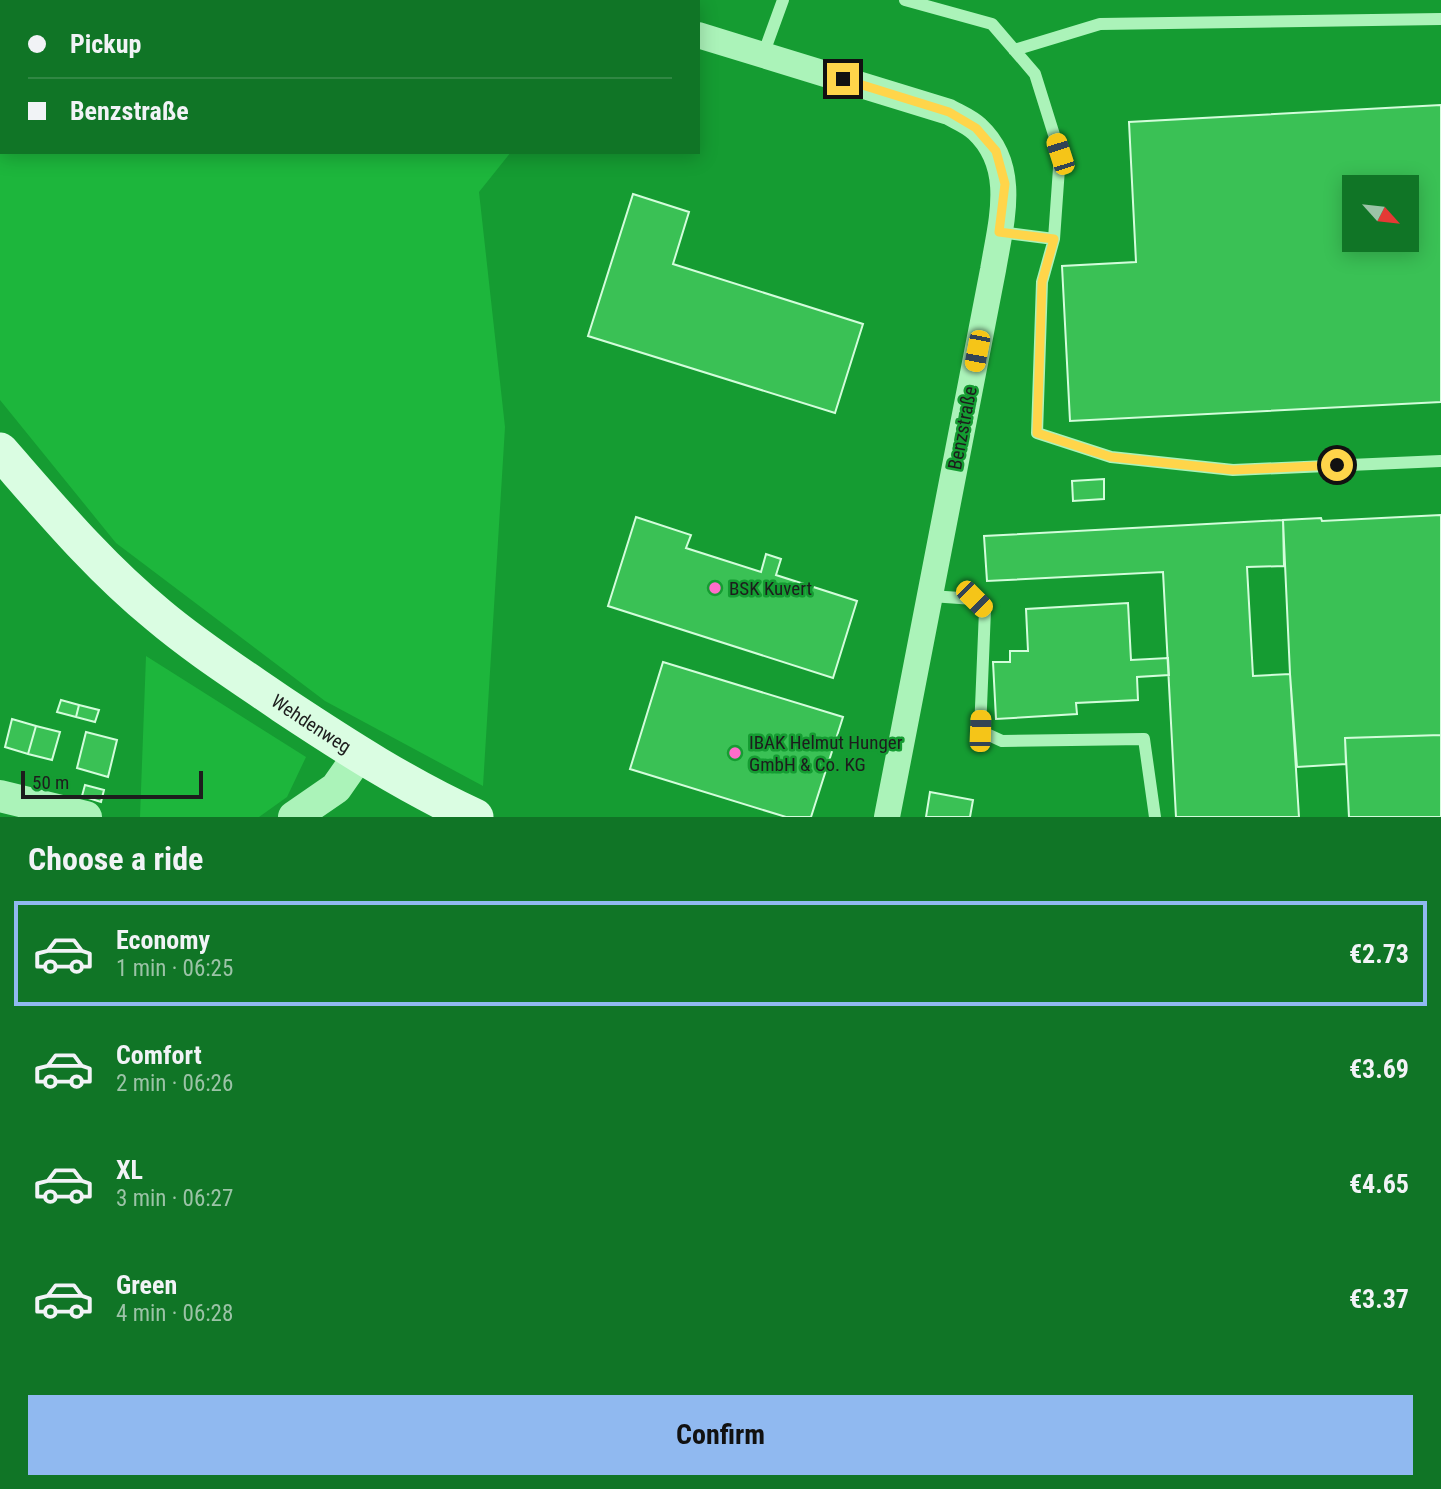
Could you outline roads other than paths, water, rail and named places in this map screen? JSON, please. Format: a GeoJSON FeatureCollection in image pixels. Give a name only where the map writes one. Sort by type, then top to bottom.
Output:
{"type":"FeatureCollection","features":[{"type":"Feature","properties":{"kind":"main road","name":"Wehdenweg"},"geometry":{"type":"LineString","coordinates":[[0,451],[88,550],[158,615],[247,681],[452,812]]}},
{"type":"Feature","properties":{"kind":"street","name":"Benzstraße"},"geometry":{"type":"LineString","coordinates":[[700,36],[949,112],[976,128],[996,151],[1005,184],[999,232],[887,817]]}},
{"type":"Feature","properties":{"kind":"street"},"geometry":{"type":"LineString","coordinates":[[294,817],[336,788],[359,755]]}},
{"type":"Feature","properties":{"kind":"street"},"geometry":{"type":"LineString","coordinates":[[0,796],[86,817]]}},
{"type":"Feature","properties":{"kind":"lane"},"geometry":{"type":"LineString","coordinates":[[763,55],[783,0]]}},
{"type":"Feature","properties":{"kind":"lane"},"geometry":{"type":"LineString","coordinates":[[905,0],[992,24],[1035,75],[1060,154],[1054,239],[1042,282],[1037,433],[1111,457],[1233,470],[1441,461]]}},
{"type":"Feature","properties":{"kind":"lane"},"geometry":{"type":"LineString","coordinates":[[1014,50],[1100,24],[1441,19]]}},
{"type":"Feature","properties":{"kind":"lane"},"geometry":{"type":"LineString","coordinates":[[999,232],[1054,239]]}},
{"type":"Feature","properties":{"kind":"lane"},"geometry":{"type":"LineString","coordinates":[[930,596],[974,599],[985,610],[980,731],[1002,741],[1144,739],[1155,817]]}},
{"type":"Feature","properties":{"kind":"place","name":"BSK Kuvert"},"geometry":{"type":"Point","coordinates":[715,588]}},
{"type":"Feature","properties":{"kind":"place","name":"IBAK Helmut Hunger GmbH & Co. KG"},"geometry":{"type":"Point","coordinates":[735,753]}}]}
